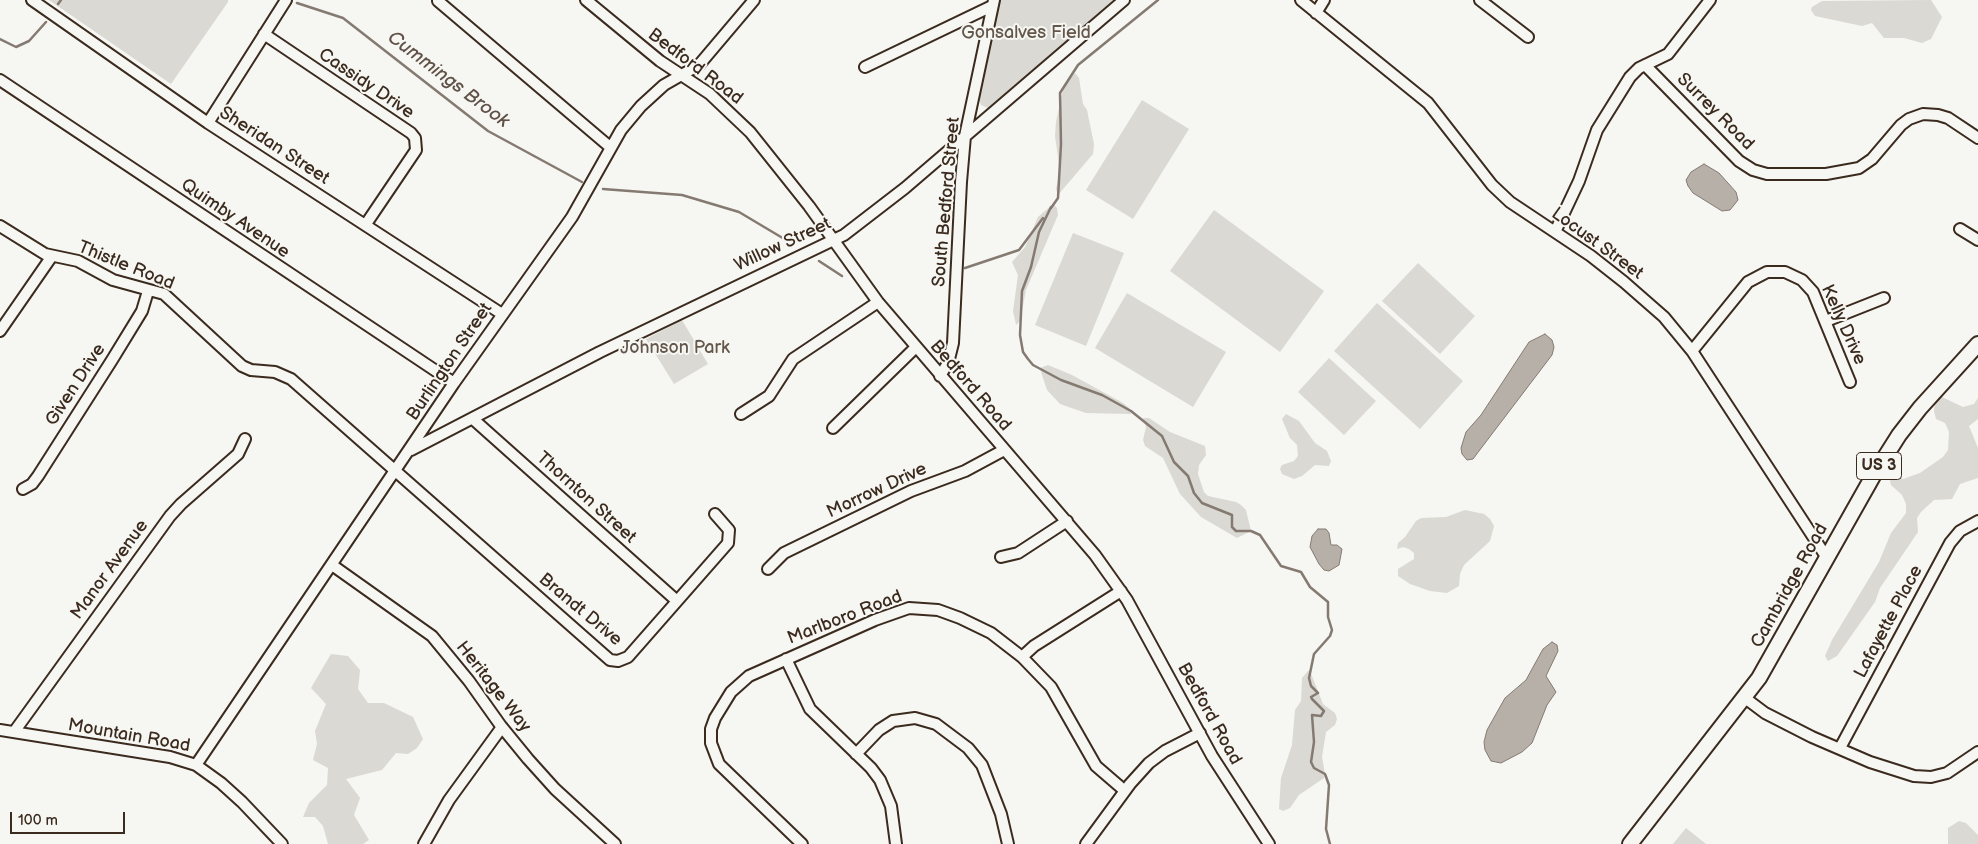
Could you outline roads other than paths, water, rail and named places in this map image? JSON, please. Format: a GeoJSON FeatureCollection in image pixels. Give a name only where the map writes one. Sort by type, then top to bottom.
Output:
{"type":"FeatureCollection","features":[{"type":"Feature","properties":{"kind":"highway","name":"Cambridge Road"},"geometry":{"type":"LineString","coordinates":[[1630,844],[1745,698],[1773,657],[1873,476],[1904,429],[1978,344]]}},
{"type":"Feature","properties":{"kind":"street","name":"Sheridan Street"},"geometry":{"type":"LineString","coordinates":[[32,0],[208,123],[502,314]]}},
{"type":"Feature","properties":{"kind":"street"},"geometry":{"type":"LineString","coordinates":[[208,123],[286,0]]}},
{"type":"Feature","properties":{"kind":"street","name":"Bedford Road"},"geometry":{"type":"LineString","coordinates":[[586,0],[660,61],[710,94],[750,132],[783,171],[878,302],[1067,521],[1121,591],[1220,769],[1269,844]]}},
{"type":"Feature","properties":{"kind":"street","name":"Burlington Street"},"geometry":{"type":"LineString","coordinates":[[196,765],[454,383],[572,217],[610,147],[641,106],[666,83],[700,64],[754,0]]}},
{"type":"Feature","properties":{"kind":"street","name":"Willow Street"},"geometry":{"type":"LineString","coordinates":[[410,450],[600,352],[833,240],[884,205],[1124,0]]}},
{"type":"Feature","properties":{"kind":"street","name":"Locust Street"},"geometry":{"type":"LineString","coordinates":[[1301,0],[1421,96],[1441,117],[1501,194],[1520,210],[1555,232],[1624,282],[1664,317],[1692,351],[1827,558]]}},
{"type":"Feature","properties":{"kind":"street"},"geometry":{"type":"LineString","coordinates":[[1316,12],[1324,0]]}},
{"type":"Feature","properties":{"kind":"street"},"geometry":{"type":"LineString","coordinates":[[1480,0],[1528,37]]}},
{"type":"Feature","properties":{"kind":"street"},"geometry":{"type":"LineString","coordinates":[[1555,232],[1576,186],[1597,130],[1630,77],[1645,65],[1671,52],[1710,0]]}},
{"type":"Feature","properties":{"kind":"street"},"geometry":{"type":"LineString","coordinates":[[438,1],[610,147]]}},
{"type":"Feature","properties":{"kind":"street"},"geometry":{"type":"LineString","coordinates":[[865,67],[993,3]]}},
{"type":"Feature","properties":{"kind":"street","name":"South Bedford Street"},"geometry":{"type":"LineString","coordinates":[[940,376],[948,363],[953,343],[965,136],[993,3]]}},
{"type":"Feature","properties":{"kind":"street","name":"Cassidy Drive"},"geometry":{"type":"LineString","coordinates":[[264,34],[411,133],[415,138],[416,150],[366,224]]}},
{"type":"Feature","properties":{"kind":"street","name":"Surrey Road"},"geometry":{"type":"LineString","coordinates":[[1645,65],[1738,160],[1753,170],[1767,174],[1820,175],[1859,168],[1872,159],[1904,122],[1923,114],[1948,118],[1978,138]]}},
{"type":"Feature","properties":{"kind":"street","name":"Quimby Avenue"},"geometry":{"type":"LineString","coordinates":[[0,80],[454,383]]}},
{"type":"Feature","properties":{"kind":"street","name":"Thistle Road"},"geometry":{"type":"LineString","coordinates":[[0,226],[37,250],[52,256],[85,264],[114,280],[168,298],[242,366],[251,370],[275,372],[291,379],[397,470]]}},
{"type":"Feature","properties":{"kind":"street"},"geometry":{"type":"LineString","coordinates":[[1960,229],[1978,240]]}},
{"type":"Feature","properties":{"kind":"street"},"geometry":{"type":"LineString","coordinates":[[0,331],[52,256]]}},
{"type":"Feature","properties":{"kind":"street","name":"Kelly Drive"},"geometry":{"type":"LineString","coordinates":[[1692,351],[1748,282],[1767,272],[1785,272],[1802,280],[1814,292],[1850,382]]}},
{"type":"Feature","properties":{"kind":"street","name":"Given Drive"},"geometry":{"type":"LineString","coordinates":[[23,489],[32,484],[38,476],[107,368],[142,311],[148,291]]}},
{"type":"Feature","properties":{"kind":"street"},"geometry":{"type":"LineString","coordinates":[[1826,321],[1884,298]]}},
{"type":"Feature","properties":{"kind":"street"},"geometry":{"type":"LineString","coordinates":[[741,414],[769,396],[794,358],[878,302]]}},
{"type":"Feature","properties":{"kind":"street"},"geometry":{"type":"LineString","coordinates":[[833,428],[916,348]]}},
{"type":"Feature","properties":{"kind":"street","name":"Thornton Street"},"geometry":{"type":"LineString","coordinates":[[473,419],[677,601]]}},
{"type":"Feature","properties":{"kind":"street","name":"Manor Avenue"},"geometry":{"type":"LineString","coordinates":[[14,732],[170,516],[238,454],[245,439]]}},
{"type":"Feature","properties":{"kind":"street","name":"Morrow Drive"},"geometry":{"type":"LineString","coordinates":[[768,569],[784,553],[911,491],[965,471],[1004,450]]}},
{"type":"Feature","properties":{"kind":"street","name":"Brandt Drive"},"geometry":{"type":"LineString","coordinates":[[397,470],[610,660],[620,661],[628,658],[729,542],[731,535],[729,528],[715,514]]}},
{"type":"Feature","properties":{"kind":"street"},"geometry":{"type":"LineString","coordinates":[[1001,557],[1018,553],[1067,521]]}},
{"type":"Feature","properties":{"kind":"street","name":"Lafayette Place"},"geometry":{"type":"LineString","coordinates":[[1840,748],[1950,543],[1960,530],[1978,521]]}},
{"type":"Feature","properties":{"kind":"street","name":"Heritage Way"},"geometry":{"type":"LineString","coordinates":[[332,565],[432,636],[469,681],[502,727],[555,789],[615,844]]}},
{"type":"Feature","properties":{"kind":"street"},"geometry":{"type":"LineString","coordinates":[[1022,657],[1034,646],[1121,591]]}},
{"type":"Feature","properties":{"kind":"street","name":"Marlboro Road"},"geometry":{"type":"LineString","coordinates":[[802,844],[720,764],[711,743],[711,729],[715,718],[739,683],[749,676],[891,613],[922,607],[945,612],[970,623],[999,639],[1022,657],[1050,687],[1096,766],[1125,791]]}},
{"type":"Feature","properties":{"kind":"street"},"geometry":{"type":"LineString","coordinates":[[786,659],[810,709],[876,774],[887,793],[896,844]]}},
{"type":"Feature","properties":{"kind":"street"},"geometry":{"type":"LineString","coordinates":[[1745,698],[1771,716],[1870,762],[1923,777],[1947,773],[1978,752]]}},
{"type":"Feature","properties":{"kind":"street"},"geometry":{"type":"LineString","coordinates":[[856,754],[873,735],[893,721],[915,718],[936,724],[962,743],[982,765],[1001,814],[1008,844]]}},
{"type":"Feature","properties":{"kind":"street"},"geometry":{"type":"LineString","coordinates":[[424,844],[449,800],[502,727]]}},
{"type":"Feature","properties":{"kind":"street","name":"Mountain Road"},"geometry":{"type":"LineString","coordinates":[[0,730],[170,757],[196,765],[221,783],[242,802],[282,844]]}},
{"type":"Feature","properties":{"kind":"street"},"geometry":{"type":"LineString","coordinates":[[1086,844],[1125,791],[1153,760],[1200,733]]}},
{"type":"Feature","properties":{"kind":"waterway","name":"Cummings Brook"},"geometry":{"type":"LineString","coordinates":[[58,4],[61,0]]}},
{"type":"Feature","properties":{"kind":"waterway","name":"Cummings Brook"},"geometry":{"type":"LineString","coordinates":[[1051,208],[1058,198],[1061,144],[1060,93],[1078,65],[1158,0]]}},
{"type":"Feature","properties":{"kind":"waterway","name":"Cummings Brook"},"geometry":{"type":"LineString","coordinates":[[297,3],[343,18],[488,131],[582,182]]}},
{"type":"Feature","properties":{"kind":"waterway","name":"Cummings Brook"},"geometry":{"type":"LineString","coordinates":[[0,39],[16,47],[29,41],[46,22]]}},
{"type":"Feature","properties":{"kind":"waterway","name":"Cummings Brook"},"geometry":{"type":"LineString","coordinates":[[603,189],[682,195],[739,212],[791,243]]}},
{"type":"Feature","properties":{"kind":"waterway"},"geometry":{"type":"LineString","coordinates":[[1051,207],[1039,232],[1031,267],[1022,291],[1020,335],[1023,352],[1033,365],[1061,380],[1102,395],[1131,411],[1162,436],[1174,462],[1188,476],[1194,493],[1202,503],[1232,515],[1232,527],[1236,531],[1251,531],[1260,535],[1281,566],[1301,572],[1310,587],[1328,602],[1328,617],[1332,630],[1330,636],[1314,654],[1309,678],[1311,686],[1318,693],[1311,697],[1324,711],[1321,716],[1312,715],[1314,742],[1311,762],[1314,768],[1325,774],[1329,785],[1326,829],[1330,844]]}},
{"type":"Feature","properties":{"kind":"waterway","name":"Cummings Brook"},"geometry":{"type":"LineString","coordinates":[[965,268],[1019,250],[1043,218]]}},
{"type":"Feature","properties":{"kind":"waterway","name":"Cummings Brook"},"geometry":{"type":"LineString","coordinates":[[819,261],[842,276]]}},
{"type":"Feature","properties":{"kind":"park label","name":"Gonsalves Field"},"geometry":{"type":"Point","coordinates":[1026,33]}},
{"type":"Feature","properties":{"kind":"park label","name":"Johnson Park"},"geometry":{"type":"Point","coordinates":[675,348]}}]}
